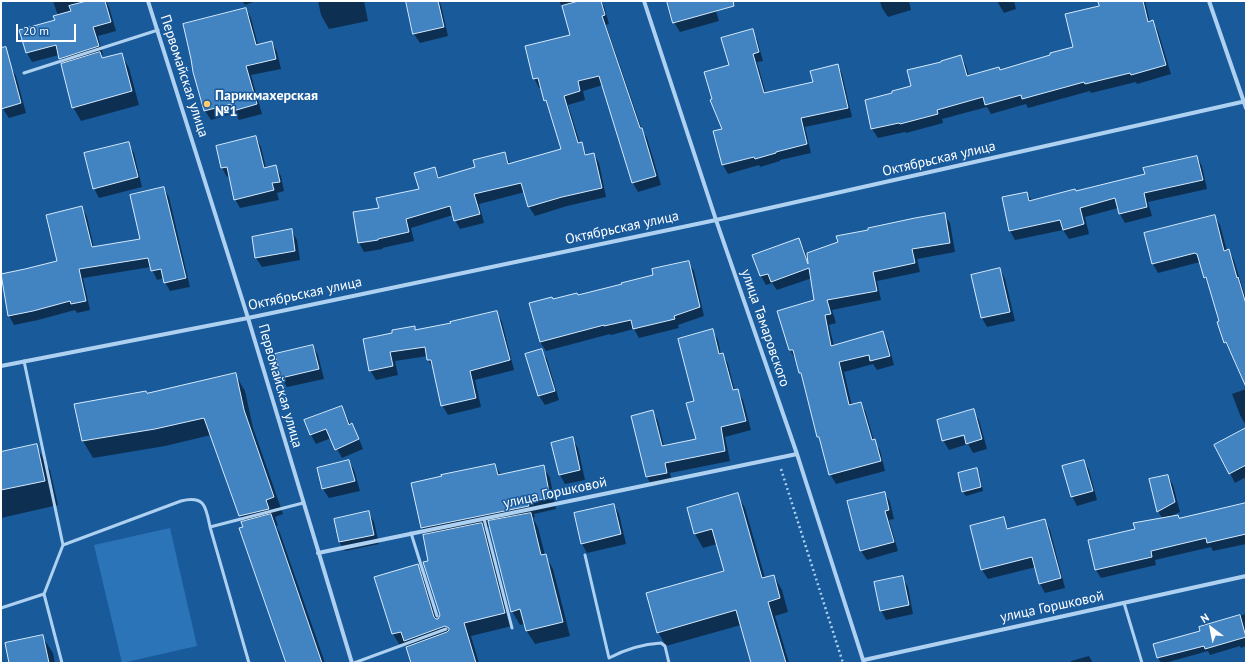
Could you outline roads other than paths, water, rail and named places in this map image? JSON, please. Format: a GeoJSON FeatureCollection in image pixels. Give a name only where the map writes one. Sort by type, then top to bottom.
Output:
{"type":"FeatureCollection","features":[{"type":"Feature","properties":{"kind":"street","name":"Первомайская улица"},"geometry":{"type":"LineString","coordinates":[[148,1],[248,318],[318,553],[353,663]]}},
{"type":"Feature","properties":{"kind":"street","name":"улица Тамаровского"},"geometry":{"type":"LineString","coordinates":[[644,1],[716,220],[797,454],[864,662]]}},
{"type":"Feature","properties":{"kind":"street"},"geometry":{"type":"LineString","coordinates":[[1209,1],[1246,108]]}},
{"type":"Feature","properties":{"kind":"street","name":"Октябрьская улица"},"geometry":{"type":"LineString","coordinates":[[1,366],[248,318],[716,220],[1245,102]]}},
{"type":"Feature","properties":{"kind":"street","name":"улица Горшковой"},"geometry":{"type":"LineString","coordinates":[[318,553],[797,454]]}},
{"type":"Feature","properties":{"kind":"street","name":"улица Горшковой"},"geometry":{"type":"LineString","coordinates":[[864,662],[1246,576]]}},
{"type":"Feature","properties":{"kind":"lane"},"geometry":{"type":"LineString","coordinates":[[24,73],[158,30]]}},
{"type":"Feature","properties":{"kind":"lane"},"geometry":{"type":"LineString","coordinates":[[24,361],[63,545],[44,594],[62,663]]}},
{"type":"Feature","properties":{"kind":"lane"},"geometry":{"type":"LineString","coordinates":[[63,545],[181,500],[191,498],[201,501],[204,504],[249,663]]}},
{"type":"Feature","properties":{"kind":"lane"},"geometry":{"type":"LineString","coordinates":[[210,526],[303,503]]}},
{"type":"Feature","properties":{"kind":"lane"},"geometry":{"type":"LineString","coordinates":[[484,518],[512,628]]}},
{"type":"Feature","properties":{"kind":"lane"},"geometry":{"type":"LineString","coordinates":[[411,534],[437,616]]}},
{"type":"Feature","properties":{"kind":"lane"},"geometry":{"type":"LineString","coordinates":[[584,555],[610,658],[623,651],[645,645],[661,643],[665,646],[669,663]]}},
{"type":"Feature","properties":{"kind":"lane"},"geometry":{"type":"LineString","coordinates":[[1,608],[44,594]]}},
{"type":"Feature","properties":{"kind":"lane"},"geometry":{"type":"LineString","coordinates":[[1124,603],[1142,663]]}},
{"type":"Feature","properties":{"kind":"lane"},"geometry":{"type":"LineString","coordinates":[[353,663],[446,629]]}},
{"type":"Feature","properties":{"kind":"place","name":"Парикмахерская №1"},"geometry":{"type":"Point","coordinates":[207,104]}}]}
